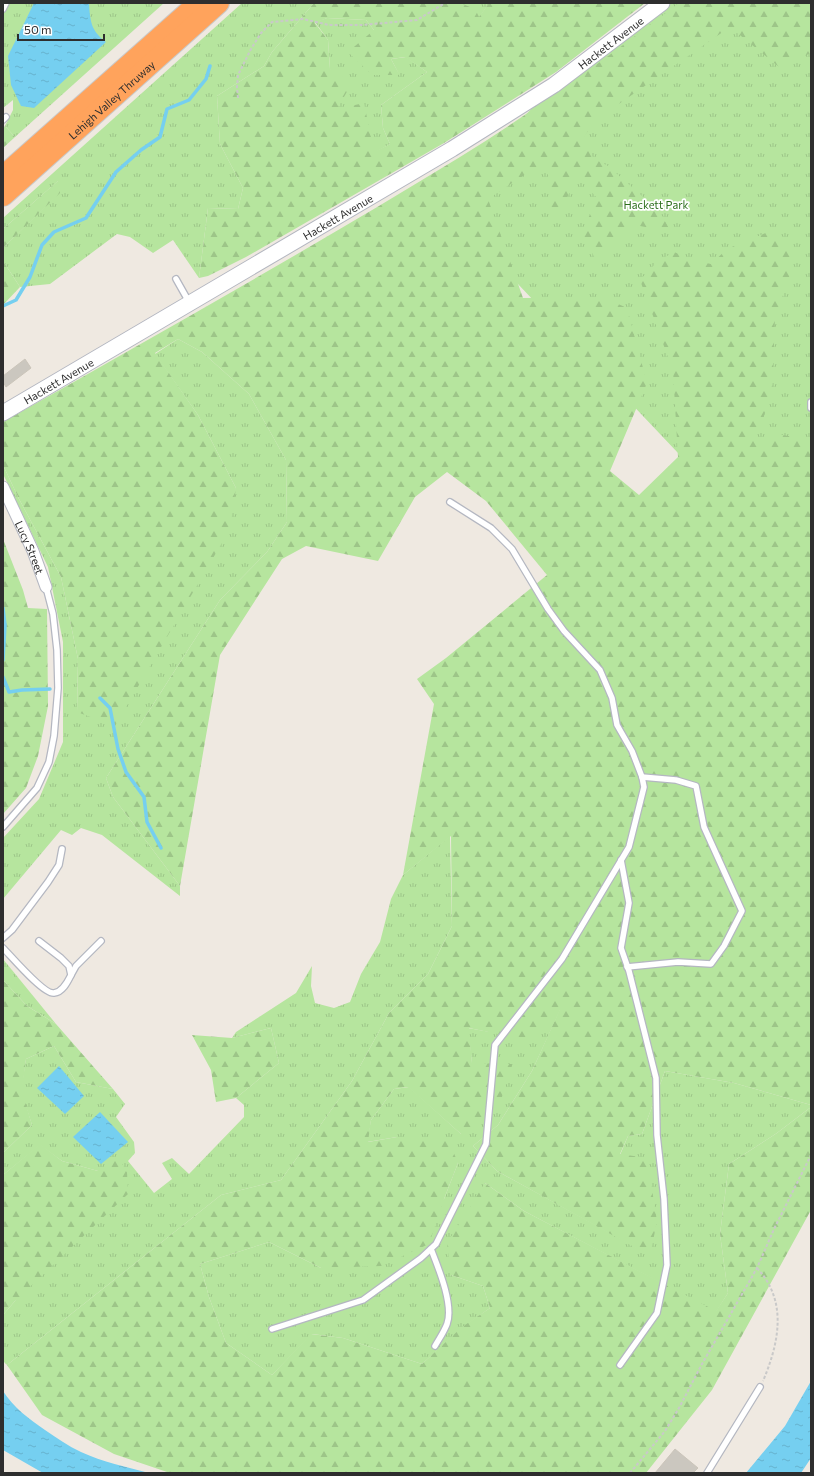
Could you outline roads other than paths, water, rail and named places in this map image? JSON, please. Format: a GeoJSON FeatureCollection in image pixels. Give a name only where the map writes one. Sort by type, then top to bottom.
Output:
{"type":"FeatureCollection","features":[{"type":"Feature","properties":{"kind":"highway","name":"Lehigh Valley Thruway"},"geometry":{"type":"LineString","coordinates":[[3,176],[198,3]]}},
{"type":"Feature","properties":{"kind":"highway","name":"Lehigh Valley Thruway"},"geometry":{"type":"LineString","coordinates":[[3,196],[219,3]]}},
{"type":"Feature","properties":{"kind":"main road","name":"Hackett Avenue"},"geometry":{"type":"LineString","coordinates":[[3,413],[191,304],[452,149],[548,89],[586,62],[662,3]]}},
{"type":"Feature","properties":{"kind":"street","name":"Lucy Street"},"geometry":{"type":"LineString","coordinates":[[3,487],[33,550],[46,587]]}},
{"type":"Feature","properties":{"kind":"lane"},"geometry":{"type":"LineString","coordinates":[[3,9],[6,3]]}},
{"type":"Feature","properties":{"kind":"lane"},"geometry":{"type":"LineString","coordinates":[[176,279],[191,304]]}},
{"type":"Feature","properties":{"kind":"lane"},"geometry":{"type":"LineString","coordinates":[[811,402],[811,408]]}},
{"type":"Feature","properties":{"kind":"lane"},"geometry":{"type":"LineString","coordinates":[[272,1329],[364,1300],[436,1244],[486,1144],[495,1045],[562,959],[629,847],[644,787],[642,777],[632,751],[617,725],[612,698],[600,670],[564,631],[548,609],[512,549],[491,528],[450,502]]}},
{"type":"Feature","properties":{"kind":"lane"},"geometry":{"type":"LineString","coordinates":[[3,826],[37,788],[48,762],[54,736],[58,688],[57,650],[53,614],[46,587]]}},
{"type":"Feature","properties":{"kind":"lane"},"geometry":{"type":"LineString","coordinates":[[627,967],[678,962],[711,964],[724,946],[742,911],[704,827],[696,786],[676,780],[642,777]]}},
{"type":"Feature","properties":{"kind":"lane"},"geometry":{"type":"LineString","coordinates":[[3,938],[12,930],[59,865],[62,849]]}},
{"type":"Feature","properties":{"kind":"lane"},"geometry":{"type":"LineString","coordinates":[[620,1365],[658,1313],[667,1265],[664,1199],[657,1135],[656,1078],[621,948],[629,903],[621,860]]}},
{"type":"Feature","properties":{"kind":"lane"},"geometry":{"type":"LineString","coordinates":[[39,941],[69,966],[71,975]]}},
{"type":"Feature","properties":{"kind":"lane"},"geometry":{"type":"LineString","coordinates":[[3,948],[26,973],[48,992],[53,994],[58,992],[66,985],[76,966],[102,941]]}},
{"type":"Feature","properties":{"kind":"lane"},"geometry":{"type":"LineString","coordinates":[[431,1249],[444,1286],[448,1310],[448,1323],[435,1346]]}},
{"type":"Feature","properties":{"kind":"lane"},"geometry":{"type":"LineString","coordinates":[[707,1473],[760,1387]]}},
{"type":"Feature","properties":{"kind":"water"},"geometry":{"type":"Polygon","coordinates":[[[34,3],[89,3],[90,15],[94,30],[106,42],[34,108],[21,106],[11,85],[8,56],[34,3]]]}},
{"type":"Feature","properties":{"kind":"water"},"geometry":{"type":"Polygon","coordinates":[[[59,1066],[84,1096],[65,1114],[37,1088],[59,1066]]]}},
{"type":"Feature","properties":{"kind":"water"},"geometry":{"type":"Polygon","coordinates":[[[100,1112],[128,1142],[101,1164],[73,1137],[100,1112]]]}},
{"type":"Feature","properties":{"kind":"water"},"geometry":{"type":"Polygon","coordinates":[[[811,1381],[811,1458],[801,1473],[746,1473],[785,1426],[811,1381]]]}},
{"type":"Feature","properties":{"kind":"water"},"geometry":{"type":"Polygon","coordinates":[[[3,1391],[16,1407],[27,1417],[63,1442],[98,1459],[149,1473],[43,1473],[3,1450],[3,1391]]]}},
{"type":"Feature","properties":{"kind":"waterway"},"geometry":{"type":"LineString","coordinates":[[3,306],[16,300],[30,277],[42,245],[54,232],[86,218],[116,172],[141,150],[160,137],[167,109],[189,100],[206,79],[210,66]]}},
{"type":"Feature","properties":{"kind":"waterway"},"geometry":{"type":"LineString","coordinates":[[3,608],[5,625],[3,660]]}},
{"type":"Feature","properties":{"kind":"waterway"},"geometry":{"type":"LineString","coordinates":[[3,677],[9,692],[50,689]]}},
{"type":"Feature","properties":{"kind":"waterway"},"geometry":{"type":"LineString","coordinates":[[100,698],[110,708],[118,749],[126,772],[144,797],[147,822],[161,848]]}},
{"type":"Feature","properties":{"kind":"park label","name":"Hackett Park"},"geometry":{"type":"Point","coordinates":[656,204]}}]}
